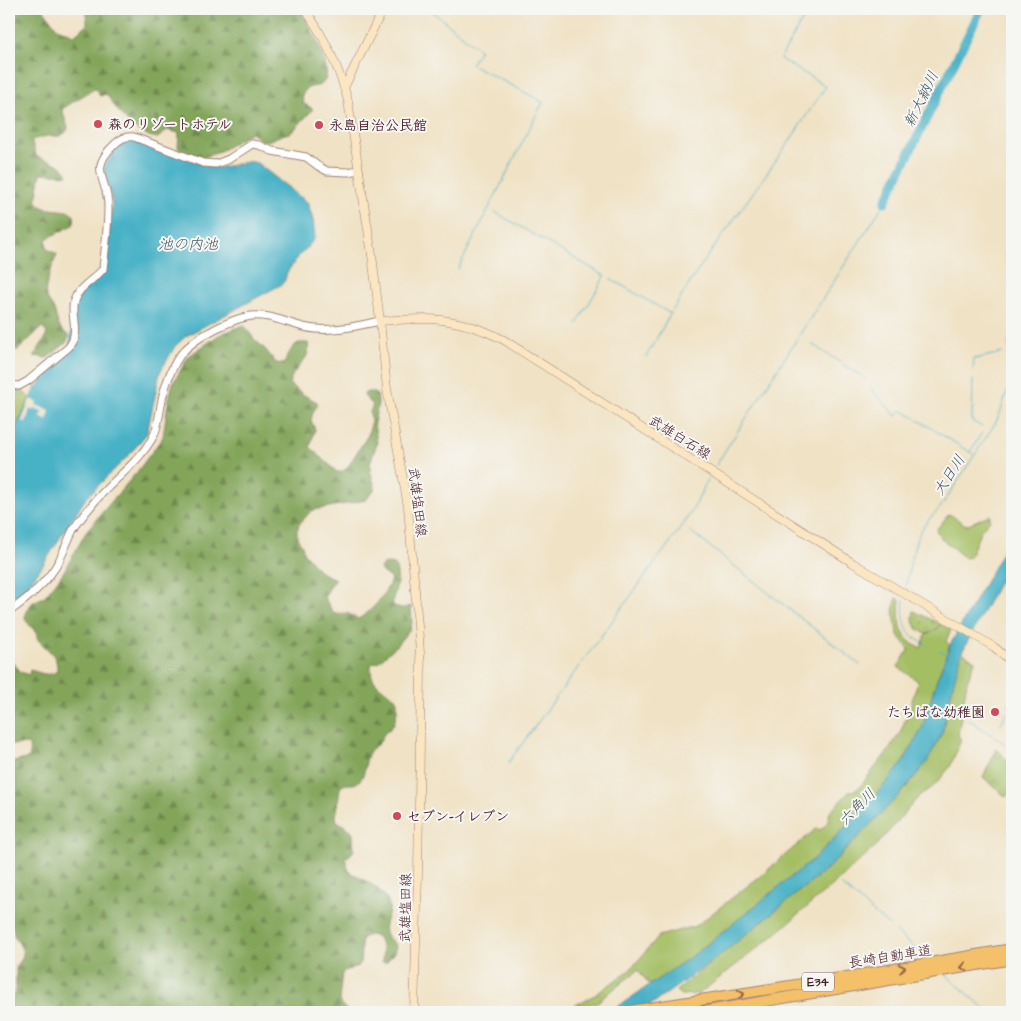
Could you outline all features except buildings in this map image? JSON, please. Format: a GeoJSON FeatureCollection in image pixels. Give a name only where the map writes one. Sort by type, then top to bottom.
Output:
{"type":"FeatureCollection","features":[{"type":"Feature","properties":{"kind":"highway","name":"長崎自動車道"},"geometry":{"type":"LineString","coordinates":[[624,1012],[1012,950]]}},
{"type":"Feature","properties":{"kind":"highway","name":"長崎自動車道"},"geometry":{"type":"LineString","coordinates":[[701,1012],[1012,959]]}},
{"type":"Feature","properties":{"kind":"main road","name":"武雄塩田線"},"geometry":{"type":"LineString","coordinates":[[305,9],[319,29],[333,58],[348,101],[367,222],[387,389],[408,507],[420,638],[421,679],[414,1012]]}},
{"type":"Feature","properties":{"kind":"main road"},"geometry":{"type":"LineString","coordinates":[[344,88],[384,9]]}},
{"type":"Feature","properties":{"kind":"main road","name":"武雄白石線"},"geometry":{"type":"LineString","coordinates":[[380,321],[425,319],[456,322],[504,340],[853,563],[994,647],[1012,662]]}},
{"type":"Feature","properties":{"kind":"street"},"geometry":{"type":"LineString","coordinates":[[9,385],[19,386],[28,382],[69,347],[74,340],[74,298],[84,286],[103,270],[108,197],[99,170],[102,160],[118,140],[127,136],[134,137],[203,163],[216,164],[229,159],[252,144],[272,151],[306,157],[327,171],[347,172],[359,170]]}},
{"type":"Feature","properties":{"kind":"street"},"geometry":{"type":"LineString","coordinates":[[9,612],[31,596],[47,579],[59,562],[74,528],[92,504],[141,454],[155,434],[171,368],[183,350],[200,337],[225,324],[247,316],[265,316],[302,327],[316,329],[336,329],[380,321]]}},
{"type":"Feature","properties":{"kind":"green space"},"geometry":{"type":"Polygon","coordinates":[[[9,9],[43,9],[57,28],[74,35],[87,25],[87,10],[84,9],[299,9],[323,54],[327,73],[322,84],[308,88],[302,94],[303,103],[313,109],[293,131],[267,141],[260,140],[251,132],[224,149],[203,158],[178,148],[179,133],[167,130],[158,138],[141,133],[128,122],[106,94],[100,96],[95,88],[62,109],[68,128],[66,132],[60,136],[47,136],[31,140],[37,157],[59,165],[68,175],[41,173],[36,200],[42,207],[69,212],[74,216],[73,225],[46,239],[47,249],[57,254],[45,292],[60,327],[69,336],[66,343],[47,358],[34,356],[47,333],[42,327],[18,350],[9,349],[9,9]]]}},
{"type":"Feature","properties":{"kind":"green space"},"geometry":{"type":"Polygon","coordinates":[[[244,325],[276,363],[284,364],[296,344],[308,343],[308,353],[292,376],[289,384],[317,402],[311,420],[315,430],[310,447],[337,472],[347,468],[368,435],[371,424],[370,412],[373,405],[364,394],[370,392],[377,395],[378,403],[374,423],[377,443],[370,464],[374,490],[366,500],[311,511],[300,523],[297,530],[297,538],[302,545],[304,553],[320,572],[335,579],[324,597],[334,614],[347,613],[358,619],[368,612],[389,585],[391,579],[380,568],[386,564],[395,565],[397,572],[393,605],[400,609],[411,606],[412,622],[410,629],[395,647],[378,662],[371,664],[371,674],[374,681],[397,701],[394,723],[379,743],[370,751],[360,780],[355,784],[345,784],[340,788],[336,817],[337,821],[351,830],[353,834],[354,850],[346,858],[348,869],[382,893],[389,905],[385,932],[396,946],[394,953],[386,962],[382,962],[383,950],[377,936],[369,935],[362,938],[359,966],[344,971],[342,974],[339,1000],[348,1012],[12,1012],[11,1004],[16,986],[16,966],[23,956],[23,952],[14,935],[13,928],[9,925],[9,763],[30,758],[29,744],[9,745],[9,662],[13,663],[21,672],[29,675],[30,670],[47,674],[57,671],[56,660],[51,652],[40,642],[37,638],[38,634],[26,621],[25,617],[28,609],[32,603],[45,596],[63,573],[88,529],[137,472],[163,437],[173,383],[189,356],[219,335],[244,325]]]}},
{"type":"Feature","properties":{"kind":"green space"},"geometry":{"type":"Polygon","coordinates":[[[9,387],[21,388],[30,399],[9,443],[9,387]]]}},
{"type":"Feature","properties":{"kind":"green space"},"geometry":{"type":"Polygon","coordinates":[[[949,514],[966,525],[990,515],[990,520],[981,530],[970,557],[965,558],[942,539],[936,530],[949,514]]]}},
{"type":"Feature","properties":{"kind":"green space"},"geometry":{"type":"Polygon","coordinates":[[[897,598],[900,600],[899,616],[901,628],[906,638],[912,644],[921,648],[926,634],[937,629],[940,624],[951,630],[946,641],[950,645],[936,682],[922,729],[902,764],[867,805],[815,858],[695,954],[650,985],[638,970],[596,1003],[583,1005],[575,1011],[563,1012],[595,995],[630,970],[659,936],[696,926],[763,874],[817,828],[820,830],[828,822],[830,811],[849,792],[858,789],[900,733],[918,681],[898,667],[909,649],[898,635],[893,610],[897,598]]]}},
{"type":"Feature","properties":{"kind":"green space"},"geometry":{"type":"Polygon","coordinates":[[[914,611],[940,624],[937,629],[926,634],[919,630],[913,620],[914,611]]]}},
{"type":"Feature","properties":{"kind":"green space"},"geometry":{"type":"Polygon","coordinates":[[[962,652],[975,661],[967,681],[958,735],[961,740],[950,767],[934,786],[920,795],[877,845],[773,936],[699,994],[681,995],[676,991],[829,867],[902,792],[927,762],[942,733],[962,652]]]}},
{"type":"Feature","properties":{"kind":"green space"},"geometry":{"type":"Polygon","coordinates":[[[997,749],[1012,766],[1012,791],[1006,797],[983,777],[997,749]]]}},
{"type":"Feature","properties":{"kind":"green space"},"geometry":{"type":"Polygon","coordinates":[[[520,1009],[563,1012],[496,1012],[520,1009]]]}},
{"type":"Feature","properties":{"kind":"water","name":"池の内池"},"geometry":{"type":"Polygon","coordinates":[[[130,139],[210,167],[221,167],[244,162],[257,163],[308,203],[315,237],[287,272],[282,284],[186,336],[175,346],[160,372],[147,433],[130,454],[86,498],[43,565],[25,589],[9,601],[9,544],[12,517],[9,513],[9,443],[34,390],[69,351],[75,303],[85,289],[106,271],[112,202],[104,168],[121,141],[130,139]]]}},
{"type":"Feature","properties":{"kind":"water"},"geometry":{"type":"Polygon","coordinates":[[[1012,535],[1012,557],[962,652],[942,733],[927,762],[902,792],[829,867],[718,957],[641,1012],[610,1012],[695,954],[815,858],[867,805],[902,764],[922,729],[936,682],[950,645],[1012,535]]]}},
{"type":"Feature","properties":{"kind":"pier"},"geometry":{"type":"Polygon","coordinates":[[[30,399],[37,402],[36,405],[50,411],[47,420],[40,417],[43,412],[35,408],[34,411],[30,409],[26,422],[22,421],[30,399]]]}},
{"type":"Feature","properties":{"kind":"waterway"},"geometry":{"type":"LineString","coordinates":[[429,9],[480,50],[471,64],[543,102],[458,269]]}},
{"type":"Feature","properties":{"kind":"waterway"},"geometry":{"type":"LineString","coordinates":[[646,357],[700,267],[787,145],[826,86],[780,59],[809,9]]}},
{"type":"Feature","properties":{"kind":"waterway","name":"新大納川"},"geometry":{"type":"LineString","coordinates":[[885,202],[981,9]]}},
{"type":"Feature","properties":{"kind":"waterway"},"geometry":{"type":"LineString","coordinates":[[716,465],[885,202]]}},
{"type":"Feature","properties":{"kind":"waterway"},"geometry":{"type":"LineString","coordinates":[[495,212],[605,276],[577,324]]}},
{"type":"Feature","properties":{"kind":"waterway"},"geometry":{"type":"LineString","coordinates":[[611,279],[669,313]]}},
{"type":"Feature","properties":{"kind":"waterway"},"geometry":{"type":"LineString","coordinates":[[1008,346],[1012,336]]}},
{"type":"Feature","properties":{"kind":"waterway"},"geometry":{"type":"LineString","coordinates":[[810,343],[866,379]]}},
{"type":"Feature","properties":{"kind":"waterway"},"geometry":{"type":"LineString","coordinates":[[973,371],[974,359],[1002,353]]}},
{"type":"Feature","properties":{"kind":"waterway","name":"大日川"},"geometry":{"type":"LineString","coordinates":[[906,585],[913,551],[920,532],[940,508],[996,422],[1012,377]]}},
{"type":"Feature","properties":{"kind":"waterway"},"geometry":{"type":"LineString","coordinates":[[973,380],[972,421],[982,427]]}},
{"type":"Feature","properties":{"kind":"waterway"},"geometry":{"type":"LineString","coordinates":[[871,389],[896,416],[902,410],[973,454]]}},
{"type":"Feature","properties":{"kind":"waterway"},"geometry":{"type":"LineString","coordinates":[[970,452],[982,433]]}},
{"type":"Feature","properties":{"kind":"waterway"},"geometry":{"type":"LineString","coordinates":[[508,763],[682,526],[696,504],[708,479]]}},
{"type":"Feature","properties":{"kind":"waterway"},"geometry":{"type":"LineString","coordinates":[[690,531],[860,665]]}},
{"type":"Feature","properties":{"kind":"waterway","name":"大日川"},"geometry":{"type":"LineString","coordinates":[[904,600],[903,614],[907,628],[913,636],[925,644]]}},
{"type":"Feature","properties":{"kind":"waterway","name":"大日川"},"geometry":{"type":"LineString","coordinates":[[940,651],[948,654]]}},
{"type":"Feature","properties":{"kind":"waterway"},"geometry":{"type":"LineString","coordinates":[[1009,705],[1012,699]]}},
{"type":"Feature","properties":{"kind":"waterway"},"geometry":{"type":"LineString","coordinates":[[1001,725],[1006,712]]}},
{"type":"Feature","properties":{"kind":"waterway"},"geometry":{"type":"LineString","coordinates":[[966,720],[971,721],[1004,743],[1012,752]]}},
{"type":"Feature","properties":{"kind":"waterway"},"geometry":{"type":"LineString","coordinates":[[840,884],[889,926]]}},
{"type":"Feature","properties":{"kind":"waterway"},"geometry":{"type":"LineString","coordinates":[[895,931],[926,958]]}},
{"type":"Feature","properties":{"kind":"waterway"},"geometry":{"type":"LineString","coordinates":[[946,975],[989,1012]]}},
{"type":"Feature","properties":{"kind":"place","name":"森のリゾートホテル"},"geometry":{"type":"Point","coordinates":[98,124]}},
{"type":"Feature","properties":{"kind":"place","name":"永島自治公民館"},"geometry":{"type":"Point","coordinates":[319,125]}},
{"type":"Feature","properties":{"kind":"place","name":"たちばな幼稚園"},"geometry":{"type":"Point","coordinates":[995,712]}},
{"type":"Feature","properties":{"kind":"place","name":"セブン-イレブン"},"geometry":{"type":"Point","coordinates":[397,816]}},
{"type":"Feature","properties":{"kind":"water label","name":"六角川"},"geometry":{"type":"Point","coordinates":[857,807]}}]}
